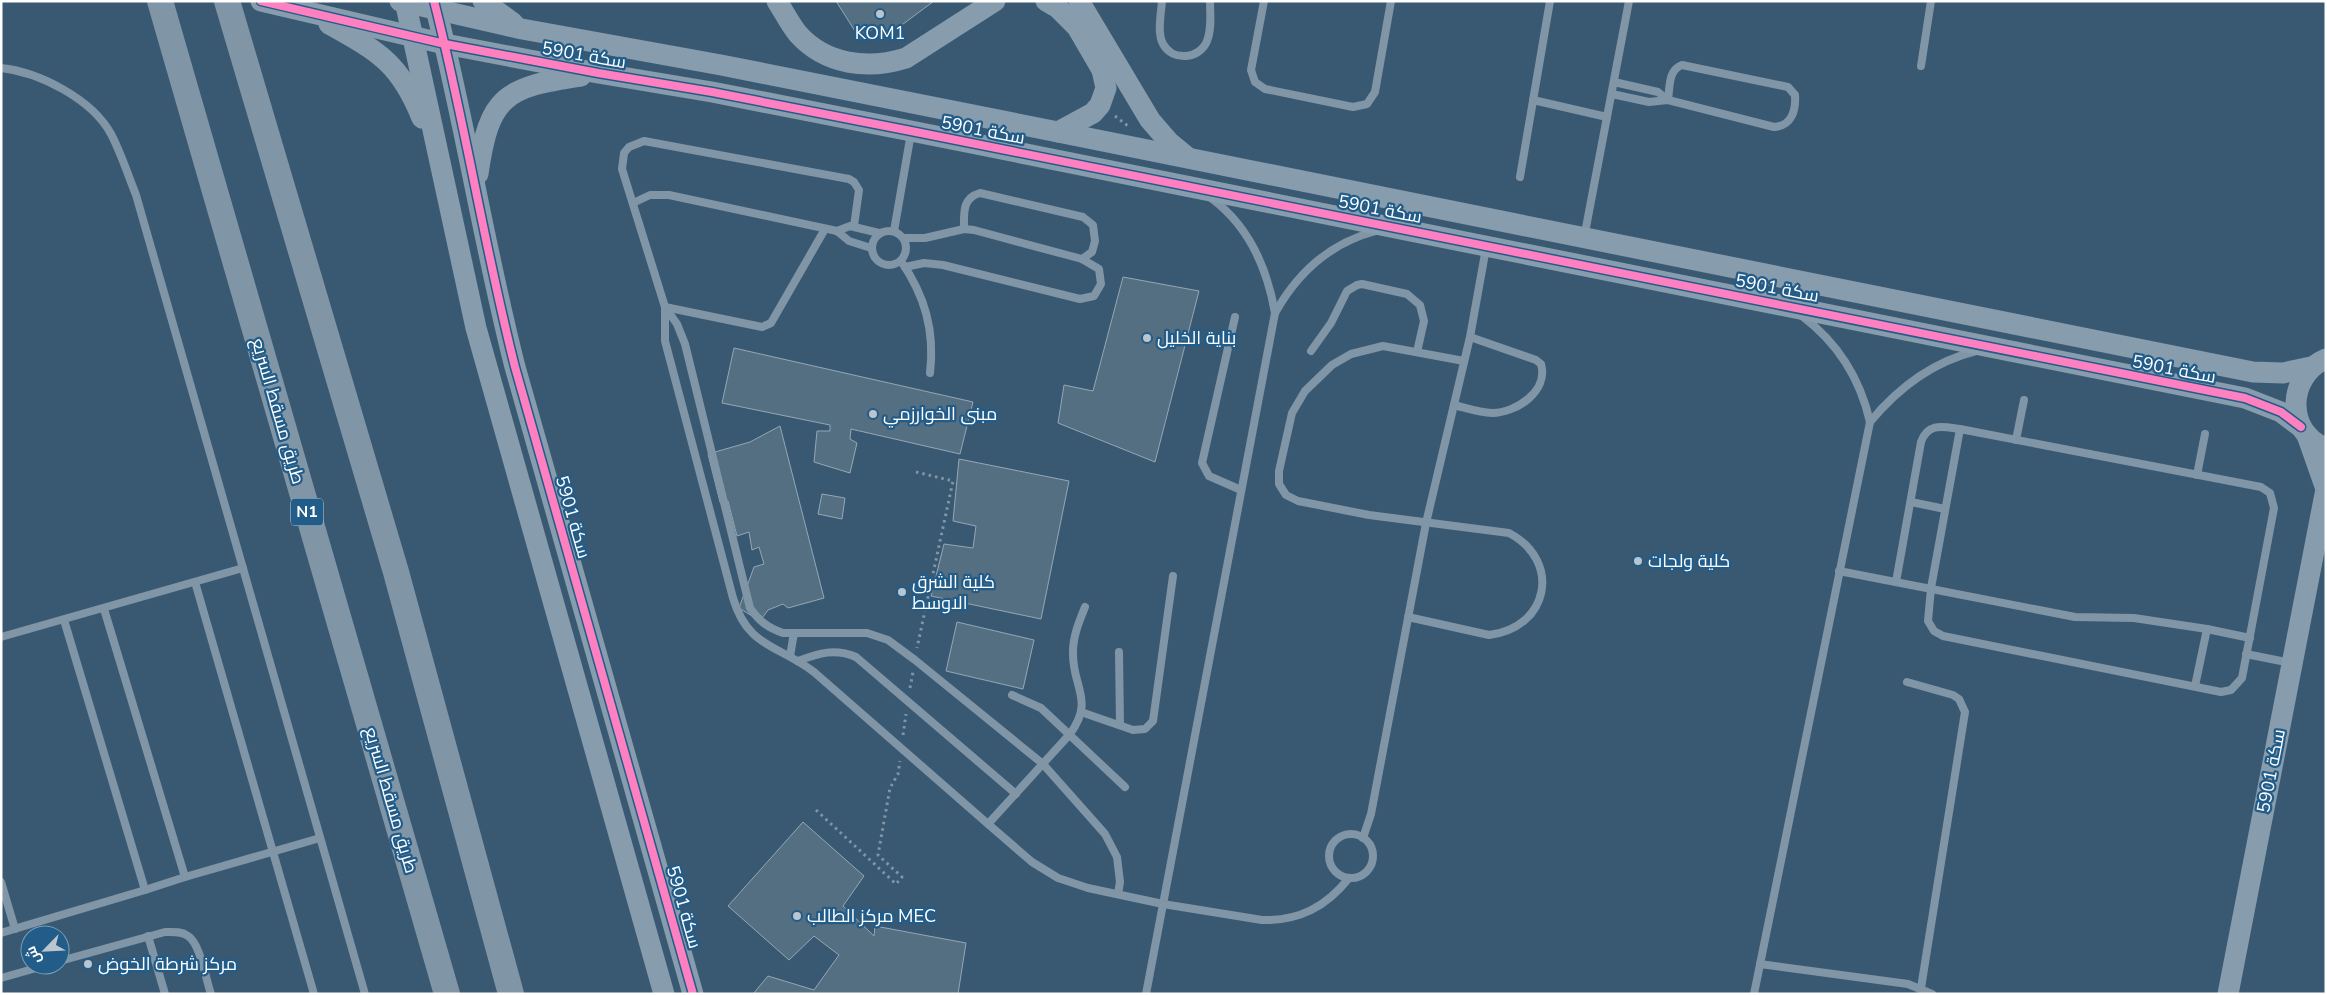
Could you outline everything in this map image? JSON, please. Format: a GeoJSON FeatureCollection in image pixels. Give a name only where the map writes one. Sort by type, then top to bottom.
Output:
{"type":"FeatureCollection","features":[{"type":"Feature","properties":{"kind":"highway","name":"طريق مسقط السريع"},"geometry":{"type":"LineString","coordinates":[[160,1],[447,994]]}},
{"type":"Feature","properties":{"kind":"highway"},"geometry":{"type":"LineString","coordinates":[[227,1],[396,572],[512,994]]}},
{"type":"Feature","properties":{"kind":"street","name":"سكة 5901"},"geometry":{"type":"LineString","coordinates":[[261,1],[445,44],[911,130],[2245,398],[2275,409],[2304,430],[2326,489],[2228,994]]}},
{"type":"Feature","properties":{"kind":"street"},"geometry":{"type":"LineString","coordinates":[[483,1],[522,29]]}},
{"type":"Feature","properties":{"kind":"street"},"geometry":{"type":"LineString","coordinates":[[777,1],[799,34],[809,44],[834,59],[863,65],[885,64],[906,58],[995,1]]}},
{"type":"Feature","properties":{"kind":"street"},"geometry":{"type":"LineString","coordinates":[[1046,1],[1058,8],[1077,27],[1102,70],[1106,88],[1100,106],[1093,113],[1058,132]]}},
{"type":"Feature","properties":{"kind":"street","name":"سكة 5901"},"geometry":{"type":"LineString","coordinates":[[1079,1],[1150,120],[1169,142],[1191,159]]}},
{"type":"Feature","properties":{"kind":"street","name":"سكة 5901"},"geometry":{"type":"LineString","coordinates":[[664,994],[483,355],[440,164],[415,37],[404,2],[435,5],[522,29],[721,65],[2253,372],[2283,373],[2319,363]]}},
{"type":"Feature","properties":{"kind":"street","name":"سكة 5901"},"geometry":{"type":"LineString","coordinates":[[435,5],[515,367],[693,994]]}},
{"type":"Feature","properties":{"kind":"street"},"geometry":{"type":"LineString","coordinates":[[307,12],[380,55],[400,75],[414,99],[440,164]]}},
{"type":"Feature","properties":{"kind":"street"},"geometry":{"type":"LineString","coordinates":[[475,189],[486,128],[492,116],[510,95],[534,83],[598,73]]}},
{"type":"Feature","properties":{"kind":"street"},"geometry":{"type":"LineString","coordinates":[[2319,363],[2304,375],[2296,395],[2297,417],[2313,441],[2326,448]]}},
{"type":"Feature","properties":{"kind":"lane"},"geometry":{"type":"LineString","coordinates":[[1162,1],[1160,31],[1163,44],[1173,54],[1186,57],[1199,52],[1207,41],[1210,1]]}},
{"type":"Feature","properties":{"kind":"lane"},"geometry":{"type":"LineString","coordinates":[[1264,1],[1251,70],[1255,82],[1265,89],[1353,107],[1366,104],[1375,92],[1391,1]]}},
{"type":"Feature","properties":{"kind":"lane"},"geometry":{"type":"LineString","coordinates":[[1520,177],[1550,1]]}},
{"type":"Feature","properties":{"kind":"lane"},"geometry":{"type":"LineString","coordinates":[[1584,238],[1629,1]]}},
{"type":"Feature","properties":{"kind":"lane"},"geometry":{"type":"LineString","coordinates":[[1920,66],[1931,1]]}},
{"type":"Feature","properties":{"kind":"lane"},"geometry":{"type":"LineString","coordinates":[[1612,94],[1649,102],[1668,100],[1778,127],[1789,121],[1796,98],[1794,92],[1788,87],[1682,65],[1673,70],[1668,100]]}},
{"type":"Feature","properties":{"kind":"lane"},"geometry":{"type":"LineString","coordinates":[[1,68],[15,70],[55,85],[87,105],[111,133],[136,195],[365,994]]}},
{"type":"Feature","properties":{"kind":"lane"},"geometry":{"type":"LineString","coordinates":[[1614,82],[1658,92],[1668,100]]}},
{"type":"Feature","properties":{"kind":"lane"},"geometry":{"type":"LineString","coordinates":[[1533,100],[1607,117]]}},
{"type":"Feature","properties":{"kind":"lane"},"geometry":{"type":"LineString","coordinates":[[894,231],[911,130]]}},
{"type":"Feature","properties":{"kind":"lane"},"geometry":{"type":"LineString","coordinates":[[854,226],[860,190],[849,179],[644,141],[629,146],[622,160],[622,169],[665,307],[665,341],[737,611],[752,635],[763,643],[794,658],[814,672],[1032,862],[1058,878],[1080,886],[1163,904],[1262,920],[1276,920],[1304,914],[1318,908],[1329,900],[1349,878]]}},
{"type":"Feature","properties":{"kind":"lane"},"geometry":{"type":"LineString","coordinates":[[1200,189],[1232,217],[1246,233],[1265,271],[1275,313]]}},
{"type":"Feature","properties":{"kind":"lane"},"geometry":{"type":"LineString","coordinates":[[964,229],[966,204],[974,195],[980,193],[1083,217],[1093,226],[1095,241],[1092,252],[1082,259]]}},
{"type":"Feature","properties":{"kind":"lane"},"geometry":{"type":"LineString","coordinates":[[633,203],[650,195],[669,195],[837,231],[849,241],[871,248]]}},
{"type":"Feature","properties":{"kind":"lane"},"geometry":{"type":"LineString","coordinates":[[837,231],[845,227],[854,226],[879,234]]}},
{"type":"Feature","properties":{"kind":"lane"},"geometry":{"type":"LineString","coordinates":[[1146,994],[1275,313],[1299,276],[1328,252],[1354,238],[1375,231],[1397,228]]}},
{"type":"Feature","properties":{"kind":"lane"},"geometry":{"type":"LineString","coordinates":[[665,307],[762,327],[767,326],[776,315],[825,229]]}},
{"type":"Feature","properties":{"kind":"lane"},"geometry":{"type":"LineString","coordinates":[[964,229],[1082,259],[1093,264],[1101,276],[1099,290],[1087,298],[1080,299],[943,265],[884,265],[875,258],[871,248],[872,242],[879,234],[889,230],[894,231],[904,238],[925,238],[964,229]]}},
{"type":"Feature","properties":{"kind":"lane"},"geometry":{"type":"LineString","coordinates":[[904,238],[906,250],[903,264],[917,286],[928,314],[932,343],[930,373]]}},
{"type":"Feature","properties":{"kind":"lane"},"geometry":{"type":"LineString","coordinates":[[1363,838],[1371,814],[1426,523],[1470,337],[1487,246]]}},
{"type":"Feature","properties":{"kind":"lane"},"geometry":{"type":"LineString","coordinates":[[1311,351],[1331,323],[1347,291],[1362,284],[1407,294],[1417,300],[1424,316],[1416,352]]}},
{"type":"Feature","properties":{"kind":"lane"},"geometry":{"type":"LineString","coordinates":[[1754,994],[1870,422],[1865,401],[1847,363],[1819,330],[1785,305]]}},
{"type":"Feature","properties":{"kind":"lane"},"geometry":{"type":"LineString","coordinates":[[665,307],[677,324],[685,344],[750,608],[764,625],[784,633],[856,632],[888,640],[1043,764],[1112,845],[1120,869],[1118,894]]}},
{"type":"Feature","properties":{"kind":"lane"},"geometry":{"type":"LineString","coordinates":[[1235,317],[1202,463],[1208,476],[1241,490]]}},
{"type":"Feature","properties":{"kind":"lane"},"geometry":{"type":"LineString","coordinates":[[1454,405],[1489,413],[1504,412],[1518,406],[1533,394],[1542,376],[1541,364],[1536,360],[1470,337]]}},
{"type":"Feature","properties":{"kind":"lane"},"geometry":{"type":"LineString","coordinates":[[1408,617],[1476,633],[1489,635],[1502,633],[1526,621],[1537,605],[1543,586],[1542,572],[1530,548],[1520,539],[1509,533],[1369,515],[1292,499],[1281,490],[1278,478],[1292,412],[1305,391],[1322,372],[1346,357],[1372,348],[1383,346],[1464,361]]}},
{"type":"Feature","properties":{"kind":"lane"},"geometry":{"type":"LineString","coordinates":[[1870,422],[1889,401],[1916,378],[1954,358],[1995,348]]}},
{"type":"Feature","properties":{"kind":"lane"},"geometry":{"type":"LineString","coordinates":[[2016,440],[2024,400]]}},
{"type":"Feature","properties":{"kind":"lane"},"geometry":{"type":"LineString","coordinates":[[1896,582],[1922,442],[1926,432],[1940,426],[1960,429],[2197,475],[2260,486],[2270,492],[2274,508],[2242,678],[2236,687],[2221,692],[1938,634],[1930,627],[1928,622],[1930,588],[1960,429]]}},
{"type":"Feature","properties":{"kind":"lane"},"geometry":{"type":"LineString","coordinates":[[2197,475],[2204,434]]}},
{"type":"Feature","properties":{"kind":"lane"},"geometry":{"type":"LineString","coordinates":[[1911,502],[1946,509]]}},
{"type":"Feature","properties":{"kind":"lane"},"geometry":{"type":"LineString","coordinates":[[1,637],[243,568]]}},
{"type":"Feature","properties":{"kind":"lane"},"geometry":{"type":"LineString","coordinates":[[1839,572],[2075,617],[2120,616],[2207,628],[2250,638]]}},
{"type":"Feature","properties":{"kind":"lane"},"geometry":{"type":"LineString","coordinates":[[1081,712],[1133,730],[1145,729],[1150,726],[1155,716],[1173,576]]}},
{"type":"Feature","properties":{"kind":"lane"},"geometry":{"type":"LineString","coordinates":[[194,582],[314,994]]}},
{"type":"Feature","properties":{"kind":"lane"},"geometry":{"type":"LineString","coordinates":[[988,824],[1070,734],[1081,712],[1082,694],[1076,676],[1073,654],[1076,631],[1085,607]]}},
{"type":"Feature","properties":{"kind":"lane"},"geometry":{"type":"LineString","coordinates":[[104,609],[185,877]]}},
{"type":"Feature","properties":{"kind":"lane"},"geometry":{"type":"LineString","coordinates":[[64,620],[145,890]]}},
{"type":"Feature","properties":{"kind":"lane"},"geometry":{"type":"LineString","coordinates":[[2195,686],[2207,628]]}},
{"type":"Feature","properties":{"kind":"lane"},"geometry":{"type":"LineString","coordinates":[[794,633],[794,658]]}},
{"type":"Feature","properties":{"kind":"lane"},"geometry":{"type":"LineString","coordinates":[[794,658],[837,651],[856,657],[1016,794]]}},
{"type":"Feature","properties":{"kind":"lane"},"geometry":{"type":"LineString","coordinates":[[1119,652],[1120,725]]}},
{"type":"Feature","properties":{"kind":"lane"},"geometry":{"type":"LineString","coordinates":[[2246,654],[2292,663]]}},
{"type":"Feature","properties":{"kind":"lane"},"geometry":{"type":"LineString","coordinates":[[1907,682],[1953,695],[1959,699],[1965,712],[1921,988]]}},
{"type":"Feature","properties":{"kind":"lane"},"geometry":{"type":"LineString","coordinates":[[1012,695],[1041,708],[1125,787]]}},
{"type":"Feature","properties":{"kind":"lane"},"geometry":{"type":"LineString","coordinates":[[1356,835],[1363,838],[1372,851],[1370,867],[1357,877],[1349,878],[1335,871],[1329,857],[1330,849],[1340,837],[1356,835]]}},
{"type":"Feature","properties":{"kind":"lane"},"geometry":{"type":"LineString","coordinates":[[1,933],[320,838]]}},
{"type":"Feature","properties":{"kind":"lane"},"geometry":{"type":"LineString","coordinates":[[1,882],[15,930]]}},
{"type":"Feature","properties":{"kind":"lane"},"geometry":{"type":"LineString","coordinates":[[70,958],[148,936],[165,932],[178,932],[188,936],[195,943],[211,994]]}},
{"type":"Feature","properties":{"kind":"lane"},"geometry":{"type":"LineString","coordinates":[[148,936],[166,994]]}},
{"type":"Feature","properties":{"kind":"lane"},"geometry":{"type":"LineString","coordinates":[[1760,964],[1908,984],[1932,994]]}},
{"type":"Feature","properties":{"kind":"lane"},"geometry":{"type":"LineString","coordinates":[[1,978],[20,973]]}},
{"type":"Feature","properties":{"kind":"building","name":"KOM1"},"geometry":{"type":"Polygon","coordinates":[[[836,1],[934,1],[883,39],[875,27],[860,39],[836,1]]]}},
{"type":"Feature","properties":{"kind":"building","name":"بناية الخليل"},"geometry":{"type":"Polygon","coordinates":[[[1123,277],[1199,291],[1155,462],[1058,423],[1064,385],[1093,391],[1123,277]]]}},
{"type":"Feature","properties":{"kind":"building","name":"مبنى الخوارزمي"},"geometry":{"type":"Polygon","coordinates":[[[734,348],[973,402],[960,454],[851,429],[850,439],[857,443],[850,473],[814,462],[817,431],[830,431],[830,425],[722,403],[734,348]]]}},
{"type":"Feature","properties":{"kind":"building"},"geometry":{"type":"Polygon","coordinates":[[[780,426],[824,598],[788,608],[783,604],[768,610],[760,621],[739,608],[754,567],[764,564],[759,547],[752,550],[749,532],[737,536],[728,501],[720,502],[708,454],[750,442],[780,426]]]}},
{"type":"Feature","properties":{"kind":"building"},"geometry":{"type":"Polygon","coordinates":[[[959,459],[1069,481],[1041,619],[931,596],[944,544],[973,548],[976,526],[953,521],[959,459]]]}},
{"type":"Feature","properties":{"kind":"building"},"geometry":{"type":"Polygon","coordinates":[[[822,494],[845,498],[842,519],[818,514],[822,494]]]}},
{"type":"Feature","properties":{"kind":"building"},"geometry":{"type":"Polygon","coordinates":[[[957,622],[1034,640],[1023,689],[946,671],[957,622]]]}},
{"type":"Feature","properties":{"kind":"building","name":"مركز الطالب MEC"},"geometry":{"type":"Polygon","coordinates":[[[803,822],[864,876],[843,906],[874,936],[875,926],[966,943],[958,994],[753,994],[768,976],[814,990],[839,955],[814,936],[789,960],[728,906],[803,822]]]}},
{"type":"Feature","properties":{"kind":"cycle path"},"geometry":{"type":"LineString","coordinates":[[261,1],[445,44],[712,92],[911,131],[2245,398],[2281,412],[2301,427]]}},
{"type":"Feature","properties":{"kind":"cycle path"},"geometry":{"type":"LineString","coordinates":[[434,1],[515,367],[693,994]]}},
{"type":"Feature","properties":{"kind":"place","name":"KOM1"},"geometry":{"type":"Point","coordinates":[880,14]}},
{"type":"Feature","properties":{"kind":"place","name":"بناية الخليل"},"geometry":{"type":"Point","coordinates":[1147,338]}},
{"type":"Feature","properties":{"kind":"place","name":"مبنى الخوارزمي"},"geometry":{"type":"Point","coordinates":[873,414]}},
{"type":"Feature","properties":{"kind":"place","name":"كلية ولجات"},"geometry":{"type":"Point","coordinates":[1638,561]}},
{"type":"Feature","properties":{"kind":"place","name":"كلية الشرق الاوسط"},"geometry":{"type":"Point","coordinates":[902,592]}},
{"type":"Feature","properties":{"kind":"place","name":"مركز الطالب MEC"},"geometry":{"type":"Point","coordinates":[797,916]}},
{"type":"Feature","properties":{"kind":"place","name":"مركز شرطة الخوض"},"geometry":{"type":"Point","coordinates":[88,964]}}]}
